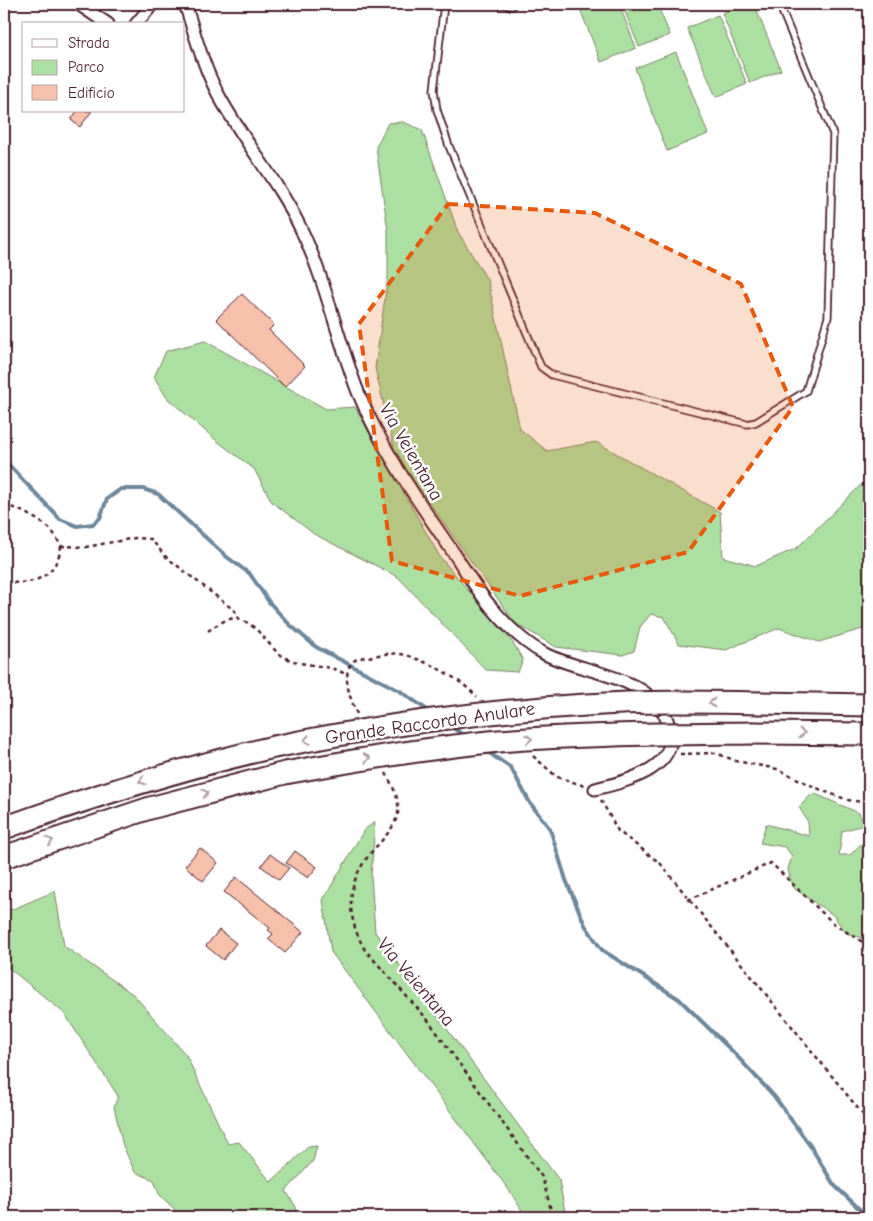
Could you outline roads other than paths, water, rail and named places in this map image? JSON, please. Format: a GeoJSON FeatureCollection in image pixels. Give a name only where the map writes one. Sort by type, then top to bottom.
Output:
{"type":"FeatureCollection","features":[{"type":"Feature","properties":{"kind":"highway","name":"Grande Raccordo Anulare"},"geometry":{"type":"LineString","coordinates":[[4,828],[156,777],[274,747],[374,728],[499,712],[610,704],[761,703],[869,705]]}},
{"type":"Feature","properties":{"kind":"highway","name":"Grande Raccordo Anulare"},"geometry":{"type":"LineString","coordinates":[[4,857],[159,806],[285,773],[404,752],[500,741],[607,735],[869,734]]}},
{"type":"Feature","properties":{"kind":"street"},"geometry":{"type":"LineString","coordinates":[[78,4],[105,22]]}},
{"type":"Feature","properties":{"kind":"street"},"geometry":{"type":"LineString","coordinates":[[138,22],[153,4]]}},
{"type":"Feature","properties":{"kind":"street","name":"Via Veientana"},"geometry":{"type":"LineString","coordinates":[[185,4],[216,90],[301,228],[319,272],[360,395],[377,432],[413,494],[490,606],[516,634],[540,651],[554,658],[624,681],[646,695],[666,717],[669,725],[670,743],[667,754],[655,767],[641,774],[595,788]]}},
{"type":"Feature","properties":{"kind":"lane"},"geometry":{"type":"LineString","coordinates":[[444,4],[434,79],[437,110],[448,146],[541,367],[552,375],[747,424],[756,422],[806,391],[828,317],[833,134],[779,4]]}},
{"type":"Feature","properties":{"kind":"lane"},"geometry":{"type":"LineString","coordinates":[[499,4],[512,6]]}},
{"type":"Feature","properties":{"kind":"waterway"},"geometry":{"type":"LineString","coordinates":[[4,460],[60,519],[77,526],[93,524],[100,518],[107,499],[121,489],[143,489],[158,494],[227,557],[250,574],[269,602],[289,624],[316,647],[400,691],[430,712]]}},
{"type":"Feature","properties":{"kind":"waterway"},"geometry":{"type":"LineString","coordinates":[[450,726],[465,736]]}},
{"type":"Feature","properties":{"kind":"waterway"},"geometry":{"type":"LineString","coordinates":[[485,750],[511,768],[530,803],[550,829],[566,880],[585,925],[602,950],[679,999],[734,1053],[774,1096],[811,1147],[834,1185],[868,1217]]}}]}
